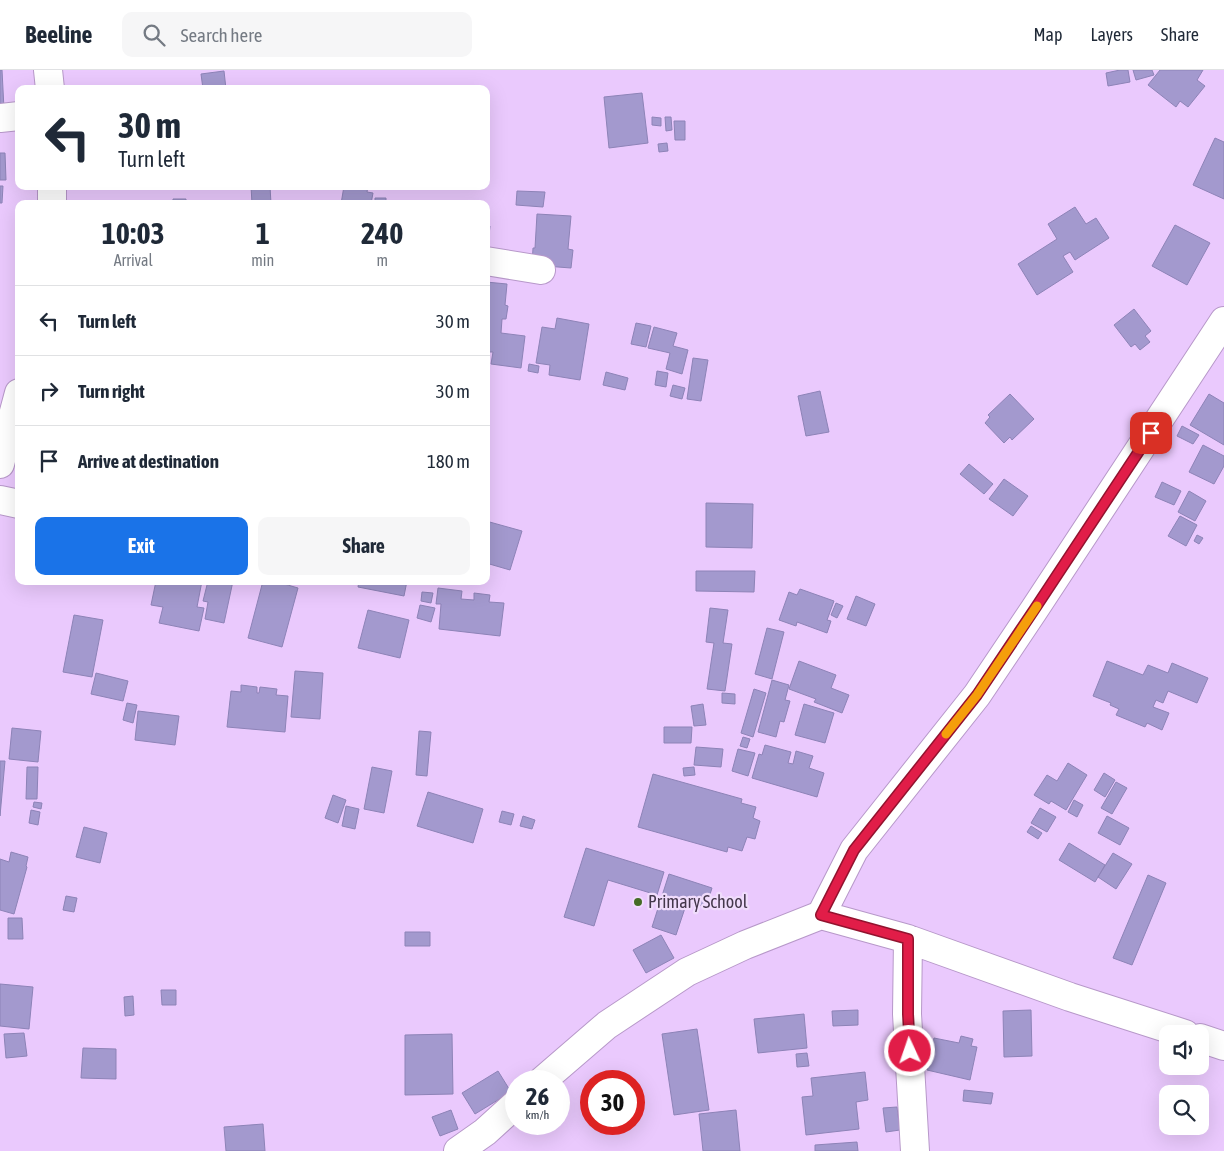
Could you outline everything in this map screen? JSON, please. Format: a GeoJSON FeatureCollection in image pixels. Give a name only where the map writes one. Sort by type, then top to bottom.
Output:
{"type":"FeatureCollection","features":[{"type":"Feature","properties":{"kind":"street"},"geometry":{"type":"LineString","coordinates":[[48,70],[50,85]]}},
{"type":"Feature","properties":{"kind":"street"},"geometry":{"type":"LineString","coordinates":[[0,118],[15,116]]}},
{"type":"Feature","properties":{"kind":"street"},"geometry":{"type":"LineString","coordinates":[[490,262],[541,270]]}},
{"type":"Feature","properties":{"kind":"street"},"geometry":{"type":"LineString","coordinates":[[821,915],[854,850],[977,695],[1224,321]]}},
{"type":"Feature","properties":{"kind":"street"},"geometry":{"type":"LineString","coordinates":[[0,464],[15,408]]}},
{"type":"Feature","properties":{"kind":"street"},"geometry":{"type":"LineString","coordinates":[[0,500],[15,503]]}},
{"type":"Feature","properties":{"kind":"street"},"geometry":{"type":"LineString","coordinates":[[555,1070],[607,1025],[688,972],[745,945],[821,915],[908,939],[1070,998],[1159,1026]]}},
{"type":"Feature","properties":{"kind":"street"},"geometry":{"type":"LineString","coordinates":[[908,939],[908,1014],[915,1151]]}},
{"type":"Feature","properties":{"kind":"street"},"geometry":{"type":"LineString","coordinates":[[1209,1041],[1224,1046]]}},
{"type":"Feature","properties":{"kind":"street"},"geometry":{"type":"LineString","coordinates":[[458,1151],[485,1132],[505,1114]]}},
{"type":"Feature","properties":{"kind":"building"},"geometry":{"type":"Polygon","coordinates":[[[0,70],[2,70],[4,109],[0,109],[0,70]]]}},
{"type":"Feature","properties":{"kind":"building"},"geometry":{"type":"Polygon","coordinates":[[[1128,70],[1130,82],[1108,86],[1106,73],[1128,70]]]}},
{"type":"Feature","properties":{"kind":"building"},"geometry":{"type":"Polygon","coordinates":[[[1133,70],[1152,70],[1154,75],[1136,80],[1133,70]]]}},
{"type":"Feature","properties":{"kind":"building"},"geometry":{"type":"Polygon","coordinates":[[[1160,70],[1203,70],[1197,80],[1205,86],[1188,107],[1180,101],[1176,107],[1148,85],[1160,70]]]}},
{"type":"Feature","properties":{"kind":"building"},"geometry":{"type":"Polygon","coordinates":[[[224,71],[226,85],[202,85],[201,74],[224,71]]]}},
{"type":"Feature","properties":{"kind":"building"},"geometry":{"type":"Polygon","coordinates":[[[642,93],[648,143],[609,148],[604,97],[642,93]]]}},
{"type":"Feature","properties":{"kind":"building"},"geometry":{"type":"Polygon","coordinates":[[[652,117],[661,118],[661,126],[652,125],[652,117]]]}},
{"type":"Feature","properties":{"kind":"building"},"geometry":{"type":"Polygon","coordinates":[[[665,117],[671,117],[672,130],[666,131],[665,117]]]}},
{"type":"Feature","properties":{"kind":"building"},"geometry":{"type":"Polygon","coordinates":[[[674,121],[685,121],[685,140],[675,140],[674,121]]]}},
{"type":"Feature","properties":{"kind":"building"},"geometry":{"type":"Polygon","coordinates":[[[1215,138],[1224,142],[1224,199],[1193,185],[1215,138]]]}},
{"type":"Feature","properties":{"kind":"building"},"geometry":{"type":"Polygon","coordinates":[[[667,143],[668,151],[659,152],[658,144],[667,143]]]}},
{"type":"Feature","properties":{"kind":"building"},"geometry":{"type":"Polygon","coordinates":[[[0,153],[5,153],[6,180],[0,180],[0,153]]]}},
{"type":"Feature","properties":{"kind":"building"},"geometry":{"type":"Polygon","coordinates":[[[0,186],[3,186],[2,203],[0,203],[0,186]]]}},
{"type":"Feature","properties":{"kind":"building"},"geometry":{"type":"Polygon","coordinates":[[[251,190],[270,190],[271,200],[252,200],[251,190]]]}},
{"type":"Feature","properties":{"kind":"building"},"geometry":{"type":"Polygon","coordinates":[[[343,190],[367,190],[367,192],[373,193],[372,200],[342,200],[343,190]]]}},
{"type":"Feature","properties":{"kind":"building"},"geometry":{"type":"Polygon","coordinates":[[[517,191],[545,192],[543,207],[516,205],[517,191]]]}},
{"type":"Feature","properties":{"kind":"building"},"geometry":{"type":"Polygon","coordinates":[[[375,198],[386,198],[386,200],[375,200],[375,198]]]}},
{"type":"Feature","properties":{"kind":"building"},"geometry":{"type":"Polygon","coordinates":[[[1075,207],[1086,224],[1096,218],[1109,238],[1075,260],[1070,252],[1063,256],[1073,272],[1037,295],[1018,264],[1057,239],[1048,224],[1075,207]]]}},
{"type":"Feature","properties":{"kind":"building"},"geometry":{"type":"Polygon","coordinates":[[[537,214],[571,216],[568,249],[573,250],[571,268],[532,265],[537,214]]]}},
{"type":"Feature","properties":{"kind":"building"},"geometry":{"type":"Polygon","coordinates":[[[1175,225],[1210,243],[1187,285],[1152,266],[1175,225]]]}},
{"type":"Feature","properties":{"kind":"building"},"geometry":{"type":"Polygon","coordinates":[[[490,282],[507,284],[505,305],[508,306],[506,319],[502,319],[501,333],[525,336],[521,368],[491,364],[493,352],[490,352],[490,282]]]}},
{"type":"Feature","properties":{"kind":"building"},"geometry":{"type":"Polygon","coordinates":[[[1134,309],[1151,331],[1145,336],[1150,342],[1140,350],[1135,344],[1131,347],[1114,325],[1134,309]]]}},
{"type":"Feature","properties":{"kind":"building"},"geometry":{"type":"Polygon","coordinates":[[[557,318],[589,324],[580,380],[549,375],[550,365],[536,363],[542,327],[555,329],[557,318]]]}},
{"type":"Feature","properties":{"kind":"building"},"geometry":{"type":"Polygon","coordinates":[[[636,323],[651,326],[646,347],[631,344],[636,323]]]}},
{"type":"Feature","properties":{"kind":"building"},"geometry":{"type":"Polygon","coordinates":[[[654,327],[677,333],[673,346],[688,350],[682,374],[666,369],[670,353],[648,348],[654,327]]]}},
{"type":"Feature","properties":{"kind":"building"},"geometry":{"type":"Polygon","coordinates":[[[693,358],[708,360],[701,401],[687,399],[693,358]]]}},
{"type":"Feature","properties":{"kind":"building"},"geometry":{"type":"Polygon","coordinates":[[[529,364],[539,366],[538,373],[528,371],[529,364]]]}},
{"type":"Feature","properties":{"kind":"building"},"geometry":{"type":"Polygon","coordinates":[[[657,371],[668,373],[666,387],[655,385],[657,371]]]}},
{"type":"Feature","properties":{"kind":"building"},"geometry":{"type":"Polygon","coordinates":[[[606,372],[628,378],[625,390],[603,385],[606,372]]]}},
{"type":"Feature","properties":{"kind":"building"},"geometry":{"type":"Polygon","coordinates":[[[673,385],[685,388],[682,399],[670,396],[673,385]]]}},
{"type":"Feature","properties":{"kind":"building"},"geometry":{"type":"Polygon","coordinates":[[[820,391],[829,432],[806,436],[798,396],[820,391]]]}},
{"type":"Feature","properties":{"kind":"building"},"geometry":{"type":"Polygon","coordinates":[[[1010,394],[1034,419],[1012,440],[1010,437],[1004,443],[985,423],[990,417],[988,415],[1010,394]]]}},
{"type":"Feature","properties":{"kind":"building"},"geometry":{"type":"Polygon","coordinates":[[[1209,394],[1224,403],[1224,445],[1190,425],[1209,394]]]}},
{"type":"Feature","properties":{"kind":"building"},"geometry":{"type":"Polygon","coordinates":[[[1182,426],[1199,435],[1193,444],[1177,436],[1182,426]]]}},
{"type":"Feature","properties":{"kind":"building"},"geometry":{"type":"Polygon","coordinates":[[[1203,445],[1224,456],[1224,466],[1214,484],[1189,472],[1203,445]]]}},
{"type":"Feature","properties":{"kind":"building"},"geometry":{"type":"Polygon","coordinates":[[[969,464],[993,484],[984,494],[960,474],[969,464]]]}},
{"type":"Feature","properties":{"kind":"building"},"geometry":{"type":"Polygon","coordinates":[[[1004,479],[1028,496],[1013,516],[989,499],[1004,479]]]}},
{"type":"Feature","properties":{"kind":"building"},"geometry":{"type":"Polygon","coordinates":[[[1162,482],[1181,491],[1174,505],[1155,497],[1162,482]]]}},
{"type":"Feature","properties":{"kind":"building"},"geometry":{"type":"Polygon","coordinates":[[[1189,491],[1206,501],[1195,521],[1178,512],[1189,491]]]}},
{"type":"Feature","properties":{"kind":"building"},"geometry":{"type":"Polygon","coordinates":[[[706,503],[753,504],[752,548],[706,547],[706,503]]]}},
{"type":"Feature","properties":{"kind":"building"},"geometry":{"type":"Polygon","coordinates":[[[1180,516],[1197,525],[1186,546],[1168,536],[1180,516]]]}},
{"type":"Feature","properties":{"kind":"building"},"geometry":{"type":"Polygon","coordinates":[[[490,522],[522,531],[510,570],[490,564],[490,522]]]}},
{"type":"Feature","properties":{"kind":"building"},"geometry":{"type":"Polygon","coordinates":[[[1197,535],[1203,538],[1199,544],[1194,541],[1197,535]]]}},
{"type":"Feature","properties":{"kind":"building"},"geometry":{"type":"Polygon","coordinates":[[[696,571],[755,571],[754,592],[696,591],[696,571]]]}},
{"type":"Feature","properties":{"kind":"building"},"geometry":{"type":"Polygon","coordinates":[[[155,585],[201,585],[197,607],[204,608],[199,631],[159,623],[163,607],[151,605],[155,585]]]}},
{"type":"Feature","properties":{"kind":"building"},"geometry":{"type":"Polygon","coordinates":[[[207,585],[232,585],[224,623],[205,619],[208,602],[203,601],[207,585]]]}},
{"type":"Feature","properties":{"kind":"building"},"geometry":{"type":"Polygon","coordinates":[[[262,585],[288,585],[298,588],[282,647],[248,638],[262,585]]]}},
{"type":"Feature","properties":{"kind":"building"},"geometry":{"type":"Polygon","coordinates":[[[358,585],[406,585],[404,596],[358,587],[358,585]]]}},
{"type":"Feature","properties":{"kind":"building"},"geometry":{"type":"Polygon","coordinates":[[[438,588],[462,591],[461,599],[474,600],[474,593],[490,595],[489,602],[504,603],[500,636],[439,629],[441,604],[436,604],[438,588]]]}},
{"type":"Feature","properties":{"kind":"building"},"geometry":{"type":"Polygon","coordinates":[[[800,589],[834,601],[827,620],[831,621],[827,633],[797,622],[796,626],[779,620],[789,592],[797,595],[800,589]]]}},
{"type":"Feature","properties":{"kind":"building"},"geometry":{"type":"Polygon","coordinates":[[[422,592],[433,593],[431,603],[421,601],[422,592]]]}},
{"type":"Feature","properties":{"kind":"building"},"geometry":{"type":"Polygon","coordinates":[[[856,596],[875,604],[866,626],[847,619],[856,596]]]}},
{"type":"Feature","properties":{"kind":"building"},"geometry":{"type":"Polygon","coordinates":[[[836,603],[843,606],[837,618],[831,615],[836,603]]]}},
{"type":"Feature","properties":{"kind":"building"},"geometry":{"type":"Polygon","coordinates":[[[420,605],[435,608],[431,622],[417,618],[420,605]]]}},
{"type":"Feature","properties":{"kind":"building"},"geometry":{"type":"Polygon","coordinates":[[[710,608],[728,610],[723,643],[732,644],[725,691],[707,689],[714,643],[706,642],[710,608]]]}},
{"type":"Feature","properties":{"kind":"building"},"geometry":{"type":"Polygon","coordinates":[[[368,610],[409,620],[400,658],[358,648],[368,610]]]}},
{"type":"Feature","properties":{"kind":"building"},"geometry":{"type":"Polygon","coordinates":[[[74,615],[103,620],[92,677],[63,672],[74,615]]]}},
{"type":"Feature","properties":{"kind":"building"},"geometry":{"type":"Polygon","coordinates":[[[767,628],[784,632],[772,679],[755,674],[767,628]]]}},
{"type":"Feature","properties":{"kind":"building"},"geometry":{"type":"Polygon","coordinates":[[[799,661],[836,675],[831,688],[849,695],[842,713],[814,702],[816,699],[789,689],[799,661]]]}},
{"type":"Feature","properties":{"kind":"building"},"geometry":{"type":"Polygon","coordinates":[[[1107,661],[1143,675],[1148,665],[1168,673],[1172,663],[1208,678],[1197,703],[1168,691],[1163,703],[1156,700],[1153,707],[1169,713],[1162,730],[1147,723],[1145,727],[1116,715],[1119,709],[1110,705],[1111,703],[1093,696],[1107,661]]]}},
{"type":"Feature","properties":{"kind":"building"},"geometry":{"type":"Polygon","coordinates":[[[295,671],[323,673],[320,719],[291,717],[295,671]]]}},
{"type":"Feature","properties":{"kind":"building"},"geometry":{"type":"Polygon","coordinates":[[[96,673],[128,681],[123,701],[91,694],[96,673]]]}},
{"type":"Feature","properties":{"kind":"building"},"geometry":{"type":"Polygon","coordinates":[[[772,680],[789,685],[785,700],[790,701],[784,722],[780,721],[776,737],[758,732],[772,680]]]}},
{"type":"Feature","properties":{"kind":"building"},"geometry":{"type":"Polygon","coordinates":[[[241,685],[257,687],[257,693],[259,693],[260,687],[277,689],[276,695],[288,696],[285,732],[227,727],[231,691],[241,692],[241,685]]]}},
{"type":"Feature","properties":{"kind":"building"},"geometry":{"type":"Polygon","coordinates":[[[754,689],[766,693],[753,737],[741,733],[754,689]]]}},
{"type":"Feature","properties":{"kind":"building"},"geometry":{"type":"Polygon","coordinates":[[[722,693],[735,694],[735,704],[722,703],[722,693]]]}},
{"type":"Feature","properties":{"kind":"building"},"geometry":{"type":"Polygon","coordinates":[[[127,703],[137,705],[133,723],[123,720],[127,703]]]}},
{"type":"Feature","properties":{"kind":"building"},"geometry":{"type":"Polygon","coordinates":[[[703,704],[706,725],[694,726],[691,706],[703,704]]]}},
{"type":"Feature","properties":{"kind":"building"},"geometry":{"type":"Polygon","coordinates":[[[804,704],[834,713],[825,743],[795,735],[804,704]]]}},
{"type":"Feature","properties":{"kind":"building"},"geometry":{"type":"Polygon","coordinates":[[[138,711],[179,716],[175,745],[135,740],[138,711]]]}},
{"type":"Feature","properties":{"kind":"building"},"geometry":{"type":"Polygon","coordinates":[[[664,727],[692,727],[691,743],[664,743],[664,727]]]}},
{"type":"Feature","properties":{"kind":"building"},"geometry":{"type":"Polygon","coordinates":[[[12,728],[41,731],[38,762],[9,759],[12,728]]]}},
{"type":"Feature","properties":{"kind":"building"},"geometry":{"type":"Polygon","coordinates":[[[419,731],[431,732],[427,776],[416,775],[419,731]]]}},
{"type":"Feature","properties":{"kind":"building"},"geometry":{"type":"Polygon","coordinates":[[[743,737],[750,739],[747,748],[740,746],[743,737]]]}},
{"type":"Feature","properties":{"kind":"building"},"geometry":{"type":"Polygon","coordinates":[[[765,745],[791,752],[788,763],[793,764],[796,751],[813,756],[809,768],[824,773],[817,797],[752,778],[759,754],[762,755],[765,745]]]}},
{"type":"Feature","properties":{"kind":"building"},"geometry":{"type":"Polygon","coordinates":[[[696,747],[723,749],[721,767],[694,765],[696,747]]]}},
{"type":"Feature","properties":{"kind":"building"},"geometry":{"type":"Polygon","coordinates":[[[738,749],[755,753],[748,776],[732,771],[738,749]]]}},
{"type":"Feature","properties":{"kind":"building"},"geometry":{"type":"Polygon","coordinates":[[[0,761],[5,761],[0,816],[0,761]]]}},
{"type":"Feature","properties":{"kind":"building"},"geometry":{"type":"Polygon","coordinates":[[[1068,763],[1087,775],[1066,810],[1051,801],[1049,804],[1034,795],[1047,775],[1057,781],[1068,763]]]}},
{"type":"Feature","properties":{"kind":"building"},"geometry":{"type":"Polygon","coordinates":[[[27,767],[38,767],[37,799],[26,799],[27,767]]]}},
{"type":"Feature","properties":{"kind":"building"},"geometry":{"type":"Polygon","coordinates":[[[372,767],[392,771],[384,813],[364,809],[372,767]]]}},
{"type":"Feature","properties":{"kind":"building"},"geometry":{"type":"Polygon","coordinates":[[[694,767],[695,775],[684,776],[683,768],[694,767]]]}},
{"type":"Feature","properties":{"kind":"building"},"geometry":{"type":"Polygon","coordinates":[[[1104,773],[1115,780],[1105,797],[1094,790],[1104,773]]]}},
{"type":"Feature","properties":{"kind":"building"},"geometry":{"type":"Polygon","coordinates":[[[653,774],[742,799],[741,803],[756,807],[753,818],[760,821],[755,839],[747,837],[742,851],[728,847],[727,852],[638,827],[653,774]]]}},
{"type":"Feature","properties":{"kind":"building"},"geometry":{"type":"Polygon","coordinates":[[[1116,782],[1127,788],[1112,814],[1101,808],[1116,782]]]}},
{"type":"Feature","properties":{"kind":"building"},"geometry":{"type":"Polygon","coordinates":[[[428,792],[483,809],[473,843],[417,826],[428,792]]]}},
{"type":"Feature","properties":{"kind":"building"},"geometry":{"type":"Polygon","coordinates":[[[333,795],[346,800],[338,823],[325,818],[333,795]]]}},
{"type":"Feature","properties":{"kind":"building"},"geometry":{"type":"Polygon","coordinates":[[[1074,800],[1083,805],[1077,817],[1068,812],[1074,800]]]}},
{"type":"Feature","properties":{"kind":"building"},"geometry":{"type":"Polygon","coordinates":[[[34,802],[42,803],[41,809],[33,807],[34,802]]]}},
{"type":"Feature","properties":{"kind":"building"},"geometry":{"type":"Polygon","coordinates":[[[346,806],[359,809],[355,829],[342,826],[346,806]]]}},
{"type":"Feature","properties":{"kind":"building"},"geometry":{"type":"Polygon","coordinates":[[[1040,808],[1056,817],[1047,832],[1031,823],[1040,808]]]}},
{"type":"Feature","properties":{"kind":"building"},"geometry":{"type":"Polygon","coordinates":[[[31,810],[40,812],[38,825],[29,823],[31,810]]]}},
{"type":"Feature","properties":{"kind":"building"},"geometry":{"type":"Polygon","coordinates":[[[502,811],[514,814],[511,825],[499,822],[502,811]]]}},
{"type":"Feature","properties":{"kind":"building"},"geometry":{"type":"Polygon","coordinates":[[[523,816],[535,820],[532,829],[520,826],[523,816]]]}},
{"type":"Feature","properties":{"kind":"building"},"geometry":{"type":"Polygon","coordinates":[[[1107,816],[1129,828],[1120,845],[1098,833],[1107,816]]]}},
{"type":"Feature","properties":{"kind":"building"},"geometry":{"type":"Polygon","coordinates":[[[1031,826],[1042,833],[1038,839],[1027,832],[1031,826]]]}},
{"type":"Feature","properties":{"kind":"building"},"geometry":{"type":"Polygon","coordinates":[[[84,827],[107,833],[100,863],[76,857],[84,827]]]}},
{"type":"Feature","properties":{"kind":"building"},"geometry":{"type":"Polygon","coordinates":[[[1069,843],[1105,865],[1095,882],[1059,860],[1069,843]]]}},
{"type":"Feature","properties":{"kind":"building"},"geometry":{"type":"Polygon","coordinates":[[[586,848],[664,872],[657,895],[608,880],[594,926],[564,917],[586,848]]]}},
{"type":"Feature","properties":{"kind":"building"},"geometry":{"type":"Polygon","coordinates":[[[11,852],[28,857],[14,914],[0,910],[0,859],[9,862],[11,852]]]}},
{"type":"Feature","properties":{"kind":"building"},"geometry":{"type":"Polygon","coordinates":[[[1113,853],[1132,864],[1116,889],[1098,877],[1113,853]]]}},
{"type":"Feature","properties":{"kind":"building"},"geometry":{"type":"Polygon","coordinates":[[[669,874],[712,888],[706,907],[687,902],[676,935],[652,927],[669,874]]]}},
{"type":"Feature","properties":{"kind":"building"},"geometry":{"type":"Polygon","coordinates":[[[1148,875],[1166,883],[1132,965],[1113,958],[1148,875]]]}},
{"type":"Feature","properties":{"kind":"building"},"geometry":{"type":"Polygon","coordinates":[[[66,896],[77,898],[74,912],[63,910],[66,896]]]}},
{"type":"Feature","properties":{"kind":"building"},"geometry":{"type":"Polygon","coordinates":[[[8,918],[22,918],[23,939],[8,939],[8,918]]]}},
{"type":"Feature","properties":{"kind":"building"},"geometry":{"type":"Polygon","coordinates":[[[405,932],[430,932],[430,946],[405,946],[405,932]]]}},
{"type":"Feature","properties":{"kind":"building"},"geometry":{"type":"Polygon","coordinates":[[[661,935],[674,958],[646,973],[633,950],[661,935]]]}},
{"type":"Feature","properties":{"kind":"building"},"geometry":{"type":"Polygon","coordinates":[[[0,984],[33,987],[29,1029],[0,1026],[0,984]]]}},
{"type":"Feature","properties":{"kind":"building"},"geometry":{"type":"Polygon","coordinates":[[[161,990],[176,990],[176,1005],[162,1005],[161,990]]]}},
{"type":"Feature","properties":{"kind":"building"},"geometry":{"type":"Polygon","coordinates":[[[133,996],[134,1015],[125,1016],[124,997],[133,996]]]}},
{"type":"Feature","properties":{"kind":"building"},"geometry":{"type":"Polygon","coordinates":[[[858,1010],[858,1025],[833,1026],[832,1011],[858,1010]]]}},
{"type":"Feature","properties":{"kind":"building"},"geometry":{"type":"Polygon","coordinates":[[[1031,1010],[1032,1056],[1004,1057],[1003,1011],[1031,1010]]]}},
{"type":"Feature","properties":{"kind":"building"},"geometry":{"type":"Polygon","coordinates":[[[804,1014],[807,1048],[758,1053],[754,1019],[804,1014]]]}},
{"type":"Feature","properties":{"kind":"building"},"geometry":{"type":"Polygon","coordinates":[[[697,1029],[709,1110],[674,1115],[662,1034],[697,1029]]]}},
{"type":"Feature","properties":{"kind":"building"},"geometry":{"type":"Polygon","coordinates":[[[24,1033],[27,1056],[6,1058],[4,1034],[24,1033]]]}},
{"type":"Feature","properties":{"kind":"building"},"geometry":{"type":"Polygon","coordinates":[[[452,1034],[453,1094],[405,1095],[405,1035],[452,1034]]]}},
{"type":"Feature","properties":{"kind":"building"},"geometry":{"type":"Polygon","coordinates":[[[961,1036],[973,1039],[971,1046],[977,1047],[970,1080],[927,1070],[934,1038],[959,1043],[961,1036]]]}},
{"type":"Feature","properties":{"kind":"building"},"geometry":{"type":"Polygon","coordinates":[[[83,1048],[116,1049],[116,1079],[81,1078],[83,1048]]]}},
{"type":"Feature","properties":{"kind":"building"},"geometry":{"type":"Polygon","coordinates":[[[807,1053],[809,1066],[797,1067],[796,1054],[807,1053]]]}},
{"type":"Feature","properties":{"kind":"building"},"geometry":{"type":"Polygon","coordinates":[[[498,1071],[505,1082],[505,1096],[475,1114],[462,1093],[498,1071]]]}},
{"type":"Feature","properties":{"kind":"building"},"geometry":{"type":"Polygon","coordinates":[[[865,1072],[868,1100],[856,1102],[859,1129],[806,1135],[802,1097],[813,1096],[811,1078],[865,1072]]]}},
{"type":"Feature","properties":{"kind":"building"},"geometry":{"type":"Polygon","coordinates":[[[964,1090],[993,1093],[991,1104],[963,1101],[964,1090]]]}},
{"type":"Feature","properties":{"kind":"building"},"geometry":{"type":"Polygon","coordinates":[[[897,1107],[900,1130],[886,1132],[883,1108],[897,1107]]]}},
{"type":"Feature","properties":{"kind":"building"},"geometry":{"type":"Polygon","coordinates":[[[451,1110],[458,1129],[440,1136],[432,1117],[451,1110]]]}},
{"type":"Feature","properties":{"kind":"building"},"geometry":{"type":"Polygon","coordinates":[[[736,1110],[740,1151],[703,1151],[699,1114],[736,1110]]]}},
{"type":"Feature","properties":{"kind":"building"},"geometry":{"type":"Polygon","coordinates":[[[263,1124],[265,1151],[226,1151],[224,1127],[263,1124]]]}},
{"type":"Feature","properties":{"kind":"building"},"geometry":{"type":"Polygon","coordinates":[[[857,1142],[858,1151],[815,1151],[815,1145],[857,1142]]]}},
{"type":"Feature","properties":{"kind":"slow traffic"},"geometry":{"type":"LineString","coordinates":[[946,734],[977,695],[1037,606]]}},
{"type":"Feature","properties":{"kind":"place","name":"Primary School"},"geometry":{"type":"Point","coordinates":[638,902]}},
{"type":"Feature","properties":{"kind":"route"},"geometry":{"type":"LineString","coordinates":[[910,1051],[908,939],[821,915],[854,850],[977,695],[1151,433]]}}]}
